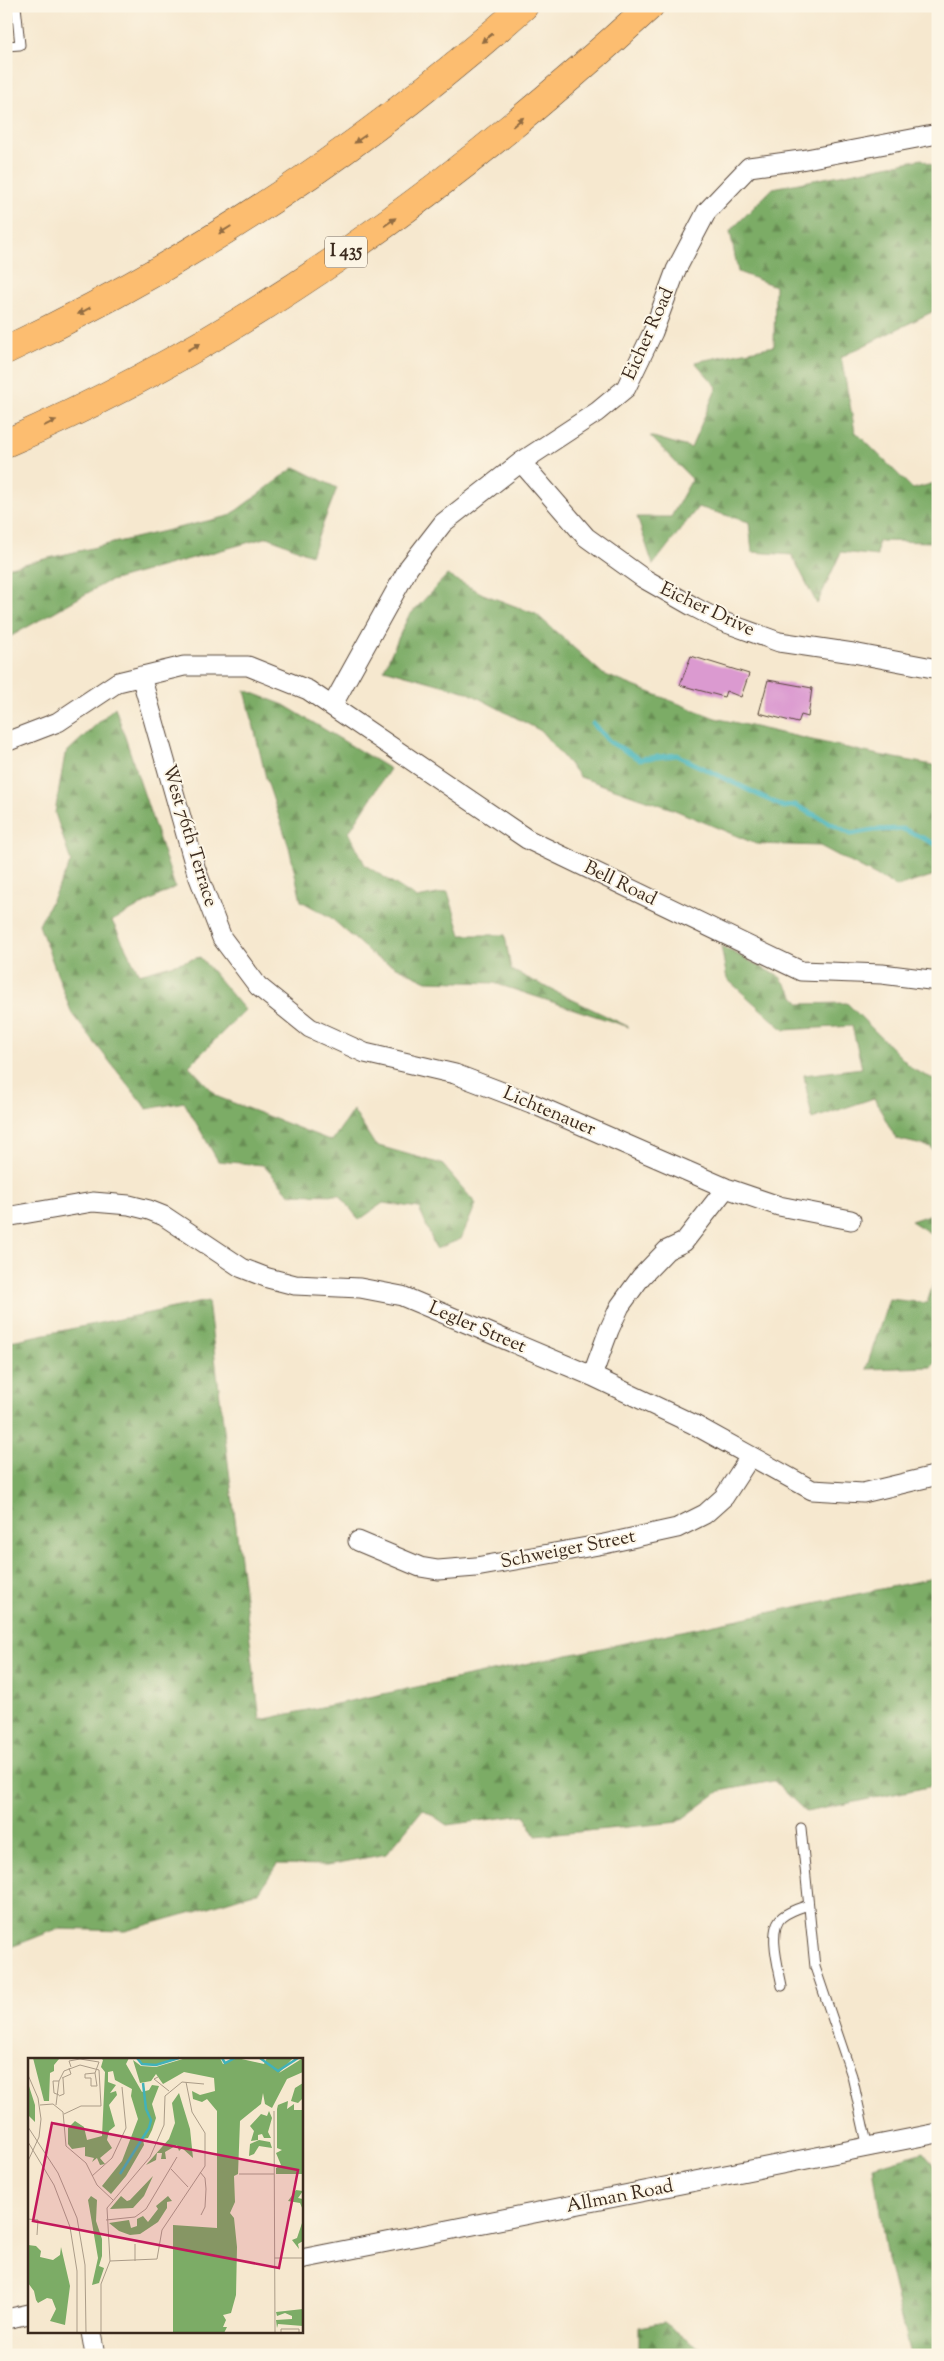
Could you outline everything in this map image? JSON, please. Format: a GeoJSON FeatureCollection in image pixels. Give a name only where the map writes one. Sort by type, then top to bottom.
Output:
{"type":"FeatureCollection","features":[{"type":"Feature","properties":{"kind":"highway"},"geometry":{"type":"LineString","coordinates":[[6,350],[144,279],[294,186],[368,134],[446,72],[524,6]]}},
{"type":"Feature","properties":{"kind":"highway","name":"I 435"},"geometry":{"type":"LineString","coordinates":[[6,443],[102,398],[195,347],[307,279],[395,219],[488,148],[575,75],[650,6]]}},
{"type":"Feature","properties":{"kind":"street","name":"Eicher Road"},"geometry":{"type":"LineString","coordinates":[[332,706],[410,567],[443,523],[521,462],[597,412],[626,388],[653,332],[676,270],[708,211],[749,167],[801,160],[938,134]]}},
{"type":"Feature","properties":{"kind":"street","name":"Eicher Drive"},"geometry":{"type":"LineString","coordinates":[[521,462],[586,537],[643,578],[694,608],[721,621],[779,642],[853,653],[938,670]]}},
{"type":"Feature","properties":{"kind":"street","name":"Bell Road"},"geometry":{"type":"LineString","coordinates":[[6,742],[58,722],[118,682],[184,666],[248,666],[308,690],[527,838],[801,971],[882,974],[938,981]]}},
{"type":"Feature","properties":{"kind":"street","name":"West 76th Terrace"},"geometry":{"type":"LineString","coordinates":[[141,676],[196,870],[222,938],[258,986]]}},
{"type":"Feature","properties":{"kind":"street","name":"Lichtenauer"},"geometry":{"type":"LineString","coordinates":[[258,986],[310,1028],[365,1053],[463,1077],[531,1103],[726,1188],[779,1206],[850,1220]]}},
{"type":"Feature","properties":{"kind":"street"},"geometry":{"type":"LineString","coordinates":[[592,1376],[608,1330],[620,1306],[641,1276],[668,1250],[684,1242],[726,1188]]}},
{"type":"Feature","properties":{"kind":"street","name":"Legler Street"},"geometry":{"type":"LineString","coordinates":[[6,1217],[92,1202],[129,1205],[149,1210],[164,1216],[195,1235],[242,1268],[268,1278],[295,1285],[360,1288],[402,1296],[592,1376],[693,1424],[812,1490],[863,1493],[938,1475]]}},
{"type":"Feature","properties":{"kind":"street","name":"Schweiger Street"},"geometry":{"type":"LineString","coordinates":[[358,1541],[420,1567],[438,1570],[476,1567],[604,1544],[677,1528],[705,1514],[724,1497],[750,1457]]}},
{"type":"Feature","properties":{"kind":"street","name":"Allman Road"},"geometry":{"type":"LineString","coordinates":[[302,2259],[938,2133]]}},
{"type":"Feature","properties":{"kind":"street"},"geometry":{"type":"LineString","coordinates":[[6,2318],[28,2314]]}},
{"type":"Feature","properties":{"kind":"street"},"geometry":{"type":"LineString","coordinates":[[91,2334],[95,2355]]}},
{"type":"Feature","properties":{"kind":"lane"},"geometry":{"type":"LineString","coordinates":[[6,46],[20,45],[16,6]]}},
{"type":"Feature","properties":{"kind":"lane"},"geometry":{"type":"LineString","coordinates":[[801,1828],[814,1967],[852,2076],[868,2148]]}},
{"type":"Feature","properties":{"kind":"lane"},"geometry":{"type":"LineString","coordinates":[[782,1986],[776,1952],[776,1925],[781,1918],[808,1905]]}},
{"type":"Feature","properties":{"kind":"green space"},"geometry":{"type":"Polygon","coordinates":[[[922,159],[938,169],[938,309],[841,357],[855,431],[913,489],[938,482],[938,542],[878,541],[877,556],[841,552],[817,604],[792,555],[752,552],[749,522],[698,507],[653,565],[637,517],[671,517],[692,479],[650,436],[691,448],[717,387],[695,362],[774,346],[775,286],[738,272],[730,231],[773,188],[922,159]]]}},
{"type":"Feature","properties":{"kind":"green space"},"geometry":{"type":"Polygon","coordinates":[[[295,467],[337,488],[311,555],[268,537],[107,582],[6,639],[6,568],[229,516],[295,467]]]}},
{"type":"Feature","properties":{"kind":"green space"},"geometry":{"type":"Polygon","coordinates":[[[447,575],[483,594],[536,614],[603,674],[715,718],[874,754],[938,766],[938,874],[897,887],[820,846],[756,844],[675,810],[580,777],[541,731],[467,692],[384,669],[408,617],[447,575]]]}},
{"type":"Feature","properties":{"kind":"green space"},"geometry":{"type":"Polygon","coordinates":[[[245,690],[284,705],[390,769],[349,832],[365,865],[417,898],[448,892],[461,935],[505,935],[511,970],[629,1027],[494,983],[427,981],[375,957],[330,917],[301,901],[289,847],[266,778],[245,690]]]}},
{"type":"Feature","properties":{"kind":"green space"},"geometry":{"type":"Polygon","coordinates":[[[115,707],[175,887],[112,921],[139,974],[200,957],[245,1010],[189,1066],[218,1097],[332,1141],[353,1110],[375,1145],[442,1164],[476,1204],[461,1239],[436,1249],[419,1208],[383,1203],[359,1220],[340,1195],[290,1194],[263,1165],[218,1161],[184,1102],[147,1109],[72,1014],[39,925],[71,862],[55,813],[65,754],[115,707]]]}},
{"type":"Feature","properties":{"kind":"green space"},"geometry":{"type":"Polygon","coordinates":[[[721,946],[780,977],[800,1004],[847,1003],[914,1070],[938,1081],[938,1158],[931,1147],[896,1139],[874,1098],[812,1119],[804,1075],[862,1068],[852,1026],[784,1030],[727,979],[721,946]]]}},
{"type":"Feature","properties":{"kind":"green space"},"geometry":{"type":"Polygon","coordinates":[[[938,1212],[938,1238],[911,1221],[938,1212]]]}},
{"type":"Feature","properties":{"kind":"green space"},"geometry":{"type":"Polygon","coordinates":[[[938,1269],[938,1361],[931,1367],[866,1369],[889,1299],[927,1303],[938,1269]]]}},
{"type":"Feature","properties":{"kind":"green space"},"geometry":{"type":"Polygon","coordinates":[[[208,1301],[260,1720],[938,1577],[938,1785],[806,1812],[774,1781],[720,1791],[678,1822],[536,1836],[524,1815],[447,1825],[423,1809],[386,1854],[328,1865],[277,1864],[260,1891],[125,1931],[57,1929],[6,1949],[6,1342],[208,1301]]]}},
{"type":"Feature","properties":{"kind":"green space"},"geometry":{"type":"Polygon","coordinates":[[[923,2152],[938,2171],[938,2355],[910,2355],[887,2259],[873,2167],[923,2152]]]}},
{"type":"Feature","properties":{"kind":"green space"},"geometry":{"type":"Polygon","coordinates":[[[664,2322],[693,2344],[714,2355],[639,2355],[639,2327],[664,2322]]]}},
{"type":"Feature","properties":{"kind":"building"},"geometry":{"type":"Polygon","coordinates":[[[691,656],[749,674],[741,697],[726,691],[724,697],[680,685],[691,656]]]}},
{"type":"Feature","properties":{"kind":"building"},"geometry":{"type":"Polygon","coordinates":[[[768,680],[812,688],[808,717],[801,715],[798,723],[759,713],[768,680]]]}},
{"type":"Feature","properties":{"kind":"waterway"},"geometry":{"type":"LineString","coordinates":[[593,724],[610,742],[640,759],[676,755],[784,807],[795,805],[851,834],[873,830],[903,829],[938,845]]}}]}
